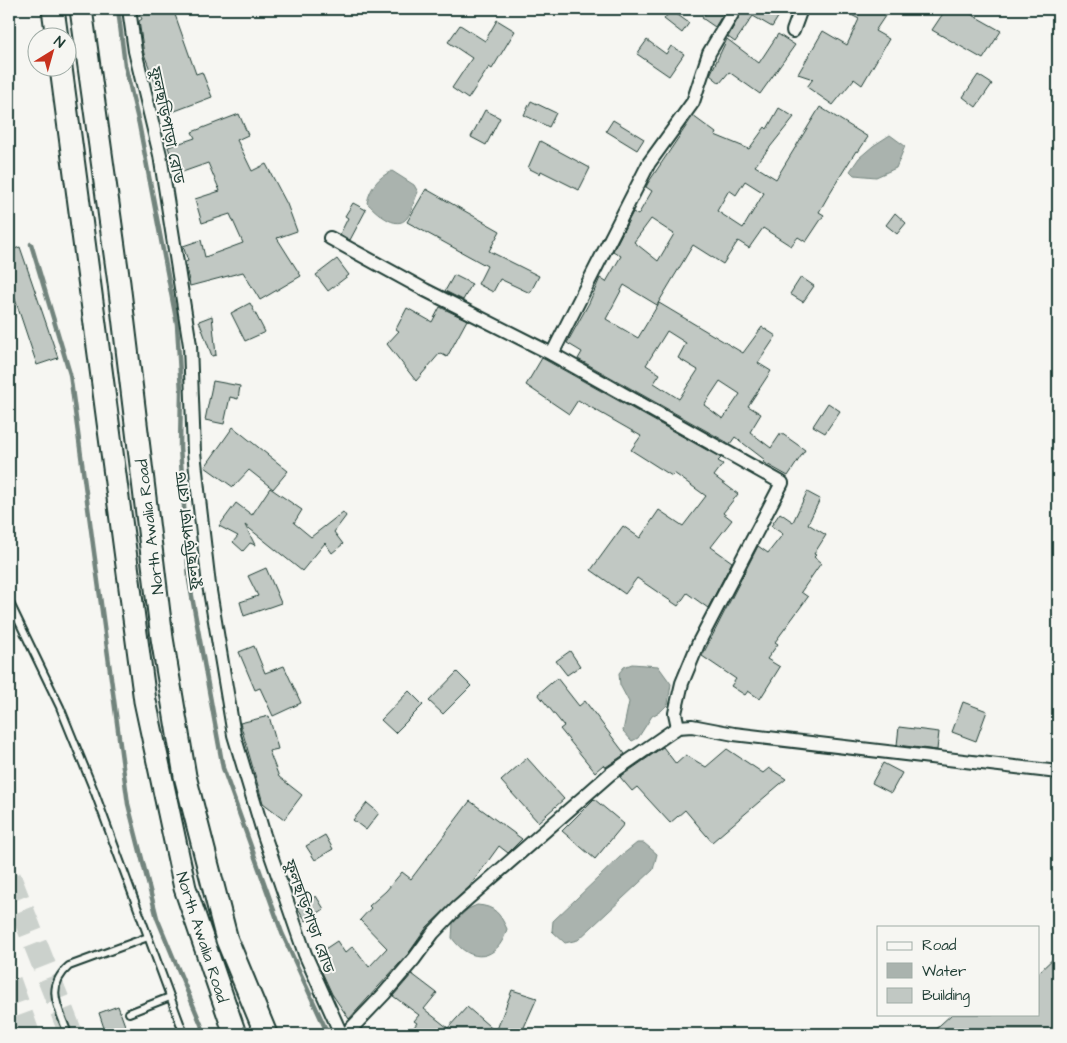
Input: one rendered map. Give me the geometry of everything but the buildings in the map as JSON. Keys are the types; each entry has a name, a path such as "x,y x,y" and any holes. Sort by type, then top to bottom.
{"main road":[{"path":"53,9 56,28"},
{"name":"North Awalia Road","path":"81,9 118,277 162,638 185,776 228,940 266,1034"},
{"name":"North Awalia Road","path":"62,78 88,281 146,701 185,888 235,1034"},
{"path":"79,210 108,206"},
{"path":"88,281 118,277"}],"street":[{"name":"ফুলছড়িপাড়া রোড","path":"129,9 135,51 160,155 190,345 194,452 199,499 209,585 234,734 264,835 305,954 323,999 341,1034"},
{"path":"552,354 649,163 693,102 709,53 735,9"},
{"path":"793,31 801,9"},
{"path":"330,238 426,290 552,354 782,483 689,667 677,699 675,713 678,727"},
{"path":"346,1034 384,994 433,933 457,908 610,774 678,727 692,726 734,734 1058,772"}],"lane":[{"path":"9,601 60,707 184,1034"},
{"path":"68,1034 55,998 56,980 69,966 148,937"},
{"path":"129,1013 170,997"}],"water":[{"path":"890,135 905,146 896,168 876,177 854,175 850,171 859,158"},
{"path":"392,171 414,185 418,192 407,218 397,223 386,219 367,203 375,184"},
{"path":"632,664 658,666 671,684 668,704 652,716 638,738 632,741 623,731 629,702 620,685 619,673 624,667"},
{"path":"637,843 644,843 657,854 653,870 578,940 565,943 552,931 553,921"},
{"path":"477,905 493,909 502,919 507,929 503,940 497,948 483,956 467,952 459,947 452,938 453,923 468,909"}],"waterway":[{"path":"118,9 125,65 139,124 177,324 181,391 180,447 189,580 223,768 282,933 328,1034"},
{"path":"31,244 70,374 128,804 157,918 205,1034"}],"tunnel":[{"path":"9,877 71,1034"},
{"path":"9,981 28,1034"}]}
